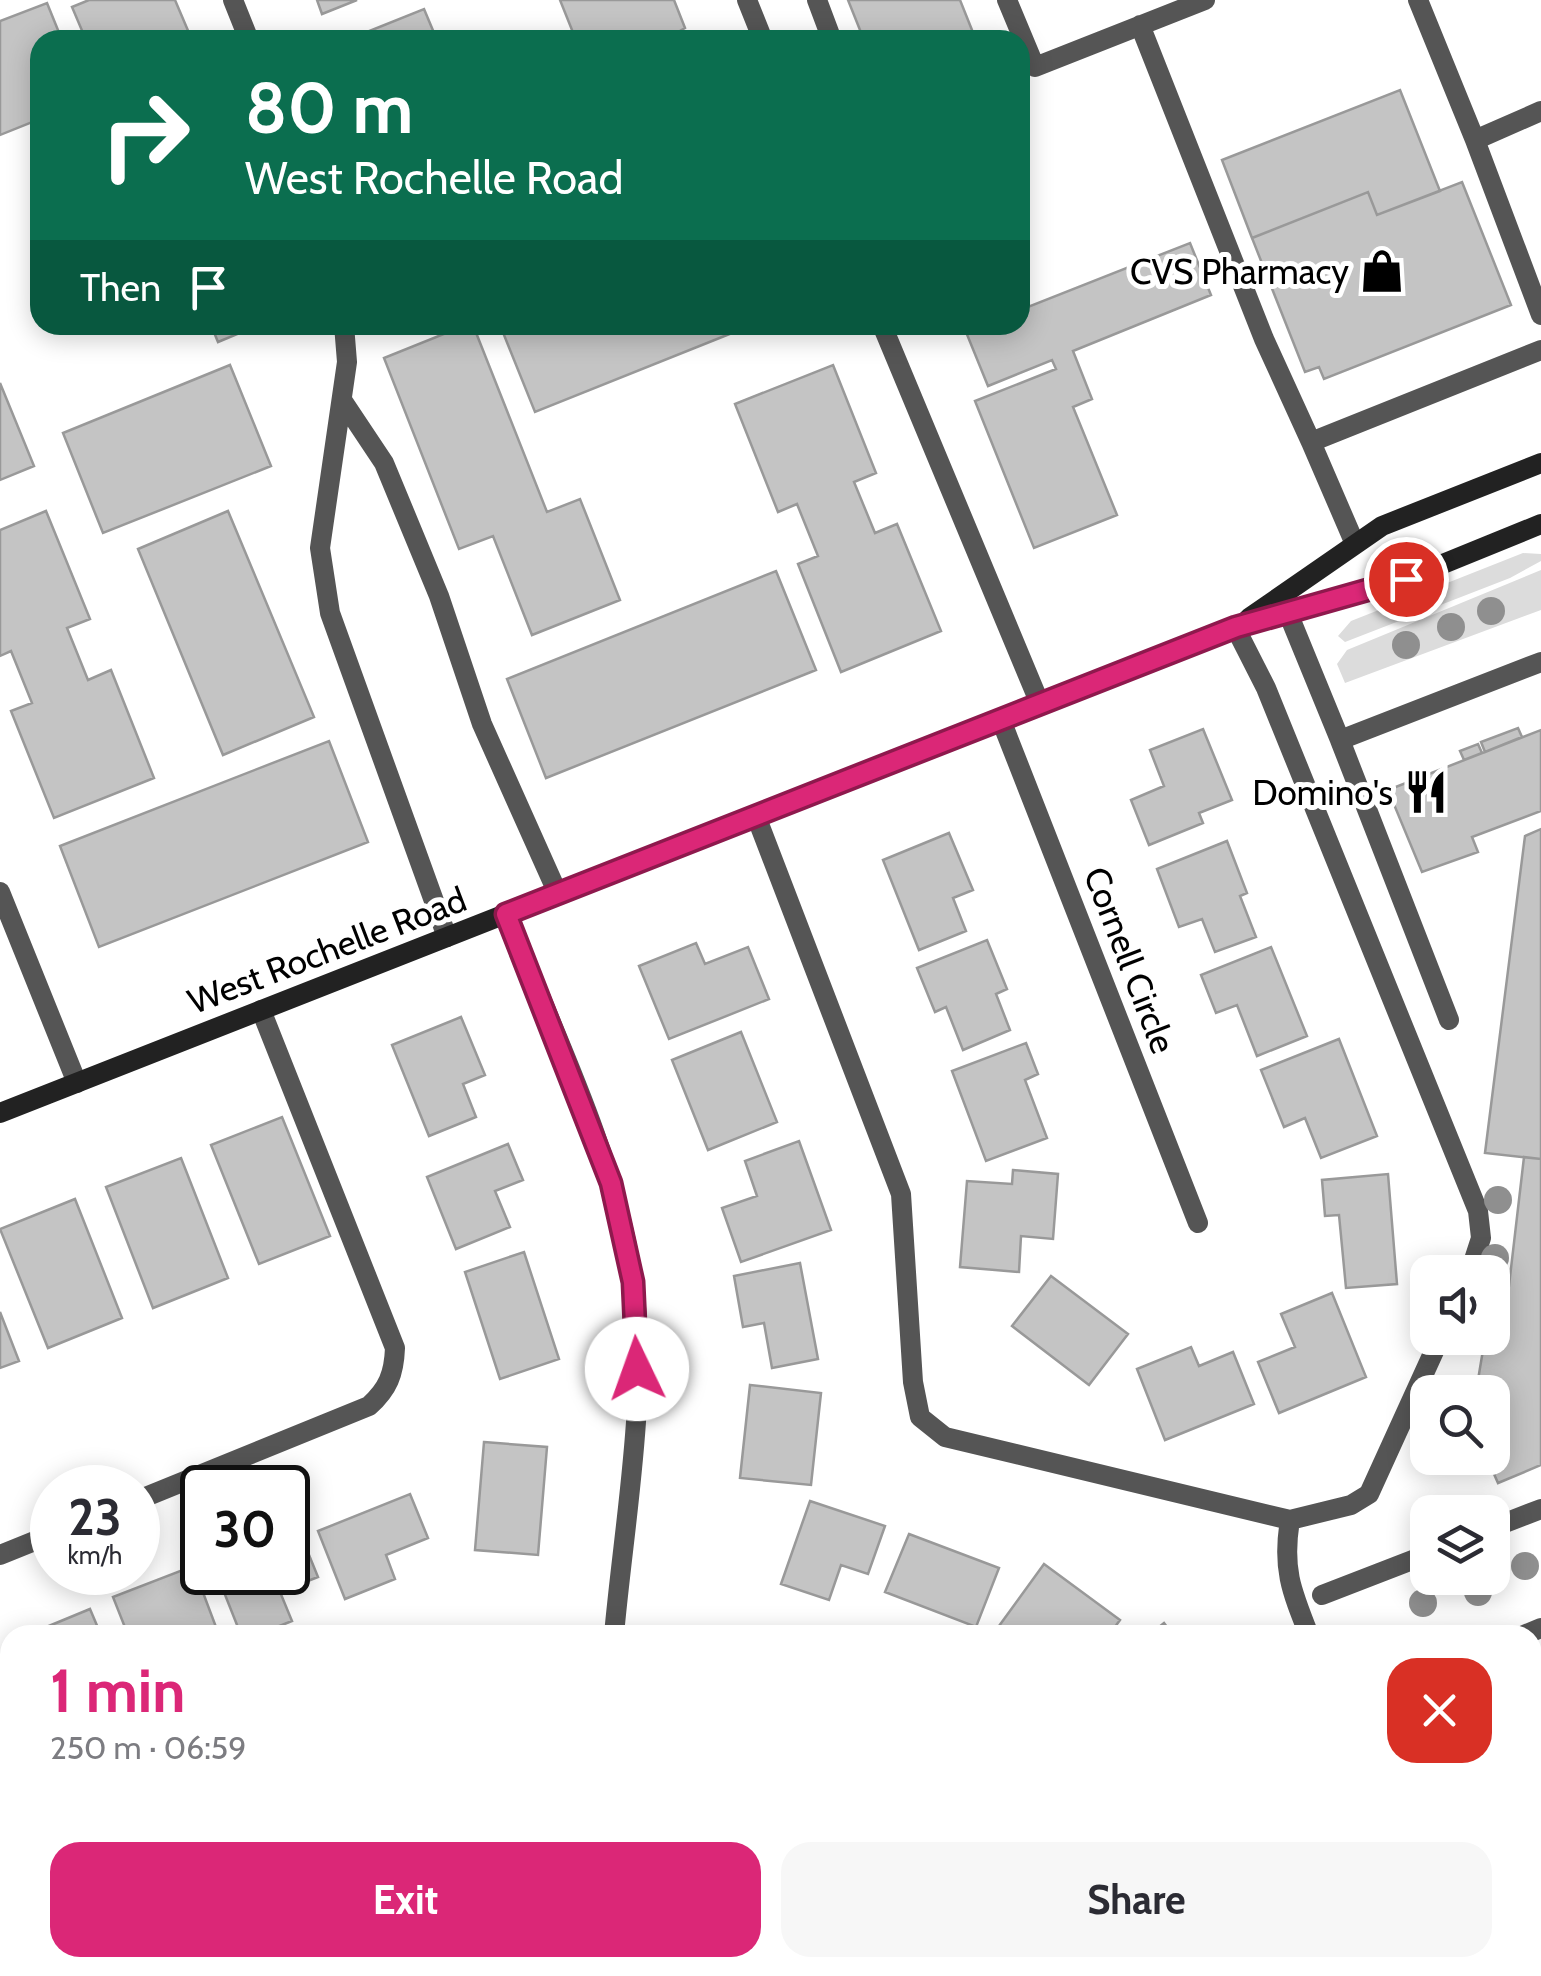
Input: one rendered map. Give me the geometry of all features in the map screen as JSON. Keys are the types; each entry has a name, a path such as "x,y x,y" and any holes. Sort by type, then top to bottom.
{"main road":[{"name":"West Rochelle Road","path":"1236,627 1382,526 1541,463"},
{"name":"West Rochelle Road","path":"0,1114 1236,627 1406,579 1541,524"}],"street":[{"path":"233,0 244,30"},
{"path":"747,0 759,30"},
{"path":"817,0 828,30"},
{"path":"1007,0 1016,30"},
{"path":"1030,69 1205,0"},
{"path":"1418,0 1541,314"},
{"path":"1140,25 1264,339 1355,544"},
{"path":"1474,140 1541,111"},
{"path":"345,335 347,362 320,548 330,613 447,938"},
{"path":"886,335 1040,704"},
{"path":"1310,442 1541,350"},
{"path":"342,400 384,464 439,596 482,724 558,894"},
{"path":"1288,613 1449,1020"},
{"path":"1236,627 1273,706 1478,1210 1481,1238 1476,1255"},
{"path":"1340,740 1541,662"},
{"name":"Cornell Circle","path":"1001,720 1198,1223"},
{"path":"756,816 900,1194 920,1416 945,1437 1290,1520 1351,1506 1369,1494 1432,1355"},
{"path":"0,892 77,1083"},
{"path":"506,914 611,1183 633,1282 637,1369 615,1625"},
{"path":"160,1491 369,1406 385,1392 394,1368 395,1348 261,1010"},
{"path":"1510,1521 1541,1510"},
{"path":"1290,1520 1286,1570 1305,1625"},
{"path":"0,1555 30,1543"},
{"path":"1322,1595 1410,1561"}],"shaded area":[{"path":"1523,553 1541,554 1541,561 1510,578 1345,642 1338,636 1351,621"},
{"path":"1541,570 1541,610 1345,683 1337,664 1347,650"}],"building":[{"path":"89,0 175,0 188,30 82,30 72,7"},
{"path":"317,0 357,0 322,14"},
{"path":"560,0 674,0 685,28 682,30 572,30"},
{"path":"848,0 960,0 972,30 860,30"},
{"path":"47,3 58,30 30,30 30,123 0,135 0,21"},
{"path":"424,9 433,30 372,30"},
{"path":"1400,90 1440,191 1377,215 1368,192 1252,238 1222,160"},
{"name":"CVS Pharmacy","path":"1462,182 1511,305 1324,379 1319,367 1305,372 1252,238 1368,192 1377,215"},
{"path":"1190,243 1211,295 1073,351 1092,399 1073,407 1117,515 1034,548 975,401 1056,369 1052,360 988,386 967,335 1030,335 1030,306"},
{"path":"215,335 235,335 218,342"},
{"path":"441,335 477,335 547,512 580,499 620,600 532,635 493,536 459,549 384,358"},
{"path":"504,335 727,335 535,412"},
{"path":"230,365 271,466 103,533 63,433"},
{"path":"833,365 876,473 854,482 875,533 897,524 941,631 841,672 798,564 818,556 797,504 778,512 735,404"},
{"path":"0,383 34,466 0,480"},
{"path":"46,511 90,619 67,628 88,680 111,670 154,778 54,818 11,711 32,703 11,651 0,656 0,530"},
{"path":"228,511 314,717 223,755 138,549"},
{"path":"776,571 816,670 546,778 507,679"},
{"path":"1518,728 1522,737 1485,752 1481,742"},
{"path":"1203,729 1232,800 1199,813 1203,823 1149,845 1131,800 1164,786 1150,750"},
{"path":"1541,730 1541,811 1472,837 1478,852 1422,872 1388,790"},
{"path":"329,741 368,842 99,947 60,846"},
{"path":"1478,744 1482,753 1464,760 1460,751"},
{"path":"1541,829 1541,1159 1485,1153 1525,836"},
{"path":"949,833 973,890 953,898 966,931 919,950 883,860"},
{"path":"1227,841 1247,893 1240,896 1256,937 1215,952 1202,919 1179,927 1157,869"},
{"path":"987,940 1007,989 996,994 1010,1030 963,1050 946,1007 935,1012 917,968"},
{"path":"696,943 705,964 748,947 769,999 669,1039 639,966"},
{"path":"1271,947 1307,1036 1257,1056 1237,1005 1216,1013 1201,975"},
{"path":"461,1017 485,1075 463,1084 476,1117 429,1136 392,1045"},
{"path":"741,1032 777,1122 708,1150 672,1060"},
{"path":"1339,1039 1377,1136 1321,1158 1305,1118 1284,1127 1261,1070"},
{"path":"1026,1043 1038,1074 1025,1080 1047,1138 986,1161 952,1071"},
{"path":"282,1117 330,1236 259,1264 211,1145"},
{"path":"799,1141 831,1230 741,1262 722,1208 757,1196 745,1161"},
{"path":"508,1144 523,1180 495,1191 510,1227 456,1249 427,1177"},
{"path":"1524,1157 1541,1159 1541,1465 1498,1483 1494,1475 1510,1475 1510,1375 1479,1375 1482,1355 1510,1355 1510,1277"},
{"path":"181,1158 228,1278 153,1308 106,1187"},
{"path":"1013,1170 1058,1174 1053,1239 1021,1236 1019,1272 960,1267 967,1181 1012,1184"},
{"path":"1388,1174 1397,1284 1346,1288 1339,1215 1325,1216 1322,1180"},
{"path":"75,1199 122,1318 48,1348 0,1229"},
{"path":"524,1252 559,1359 500,1379 465,1272"},
{"path":"800,1263 818,1359 772,1368 764,1323 743,1327 734,1276"},
{"path":"1051,1276 1128,1334 1089,1385 1012,1326"},
{"path":"1332,1293 1366,1377 1279,1413 1258,1362 1295,1347 1281,1314"},
{"path":"0,1312 19,1361 0,1368"},
{"path":"1191,1347 1199,1366 1233,1352 1254,1404 1165,1440 1137,1369"},
{"path":"750,1385 821,1393 811,1485 740,1478"},
{"path":"484,1442 547,1447 538,1555 475,1550"},
{"path":"410,1494 428,1538 386,1555 395,1579 345,1599 318,1531"},
{"path":"810,1501 885,1526 868,1574 841,1565 829,1600 781,1584"},
{"path":"909,1534 999,1568 977,1625 885,1592"},
{"path":"310,1557 318,1577 310,1580"},
{"path":"1044,1564 1120,1620 1116,1625 1000,1625"},
{"path":"180,1571 180,1595 204,1595 215,1625 124,1625 113,1597 160,1595 160,1579"},
{"path":"225,1595 281,1595 292,1621 282,1625 237,1625"},
{"path":"90,1609 97,1625 51,1625"}],"place":[{"name":"CVS Pharmacy","path":"1382,271"},
{"name":"Domino's","path":"1426,792"}],"route":[{"path":"637,1369 633,1282 611,1183 506,914 1236,627 1406,579"}]}
